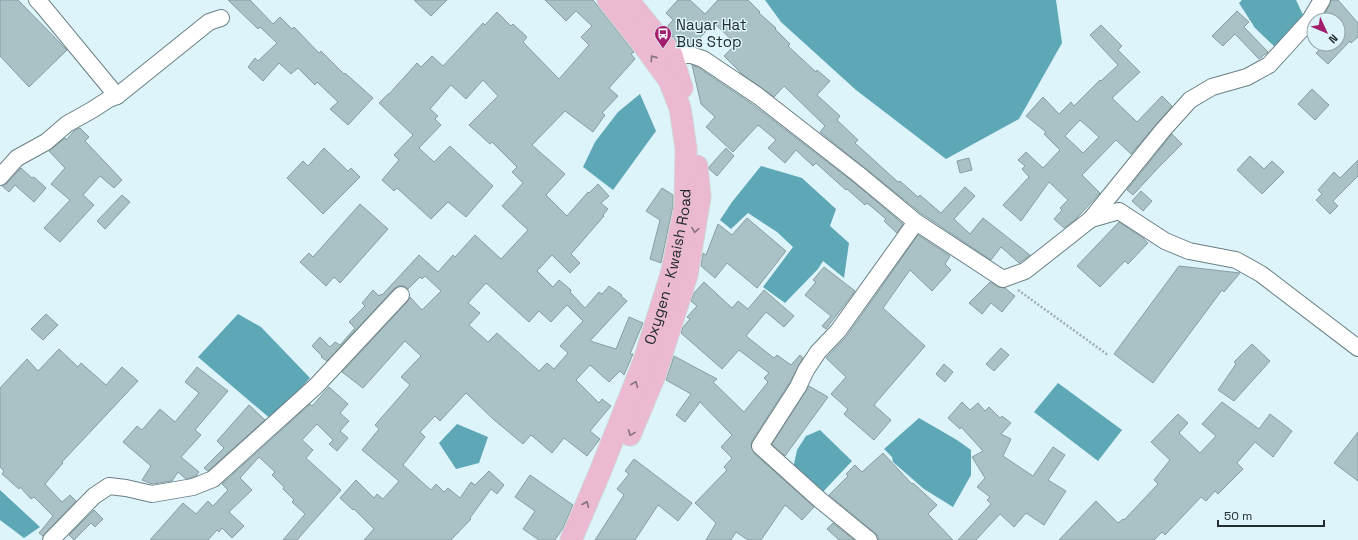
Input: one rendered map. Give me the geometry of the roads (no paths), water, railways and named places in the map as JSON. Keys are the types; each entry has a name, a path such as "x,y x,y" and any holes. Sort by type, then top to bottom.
{"main road":[{"name":"Oxygen - Kwaish Road","path":"571,540 644,361 672,271 685,207 686,148 680,108 669,80 608,0"},
{"name":"Oxygen - Kwaish Road","path":"586,540 655,375 687,274 700,197 692,118 672,55 628,0"}],"street":[{"path":"37,0 117,96"},
{"path":"672,55 691,55 703,59 758,96 841,160 916,222 1003,279 1025,271 1091,219 1163,130 1190,100 1212,87 1247,77 1269,66 1310,20 1322,0"},
{"path":"0,177 16,158 46,142 67,124 108,99 117,96 209,22 221,18"},
{"path":"1091,219 1119,211 1165,241 1190,251 1236,260 1261,274 1358,348"},
{"path":"869,540 820,500 760,446 798,387 806,370 818,352 838,331 916,222"},
{"path":"51,540 94,496 109,486 152,494 188,488 213,479 316,386 401,295"}],"water":[{"path":"765,0 1056,0 1062,43 1019,119 946,159 856,90 781,22"},
{"path":"1242,0 1296,0 1304,17 1276,48 1255,28 1239,3"},
{"path":"640,94 656,131 613,190 583,167 595,142 618,112"},
{"path":"761,166 802,178 836,209 830,226 849,243 844,278 823,261 818,269 785,303 763,287 793,247 777,232 748,213 731,229 720,220 732,202"},
{"path":"238,314 261,327 310,378 272,420 198,357"},
{"path":"1058,383 1122,430 1098,461 1034,412"},
{"path":"919,418 971,450 971,475 953,507 924,489 893,462 892,457 884,449"},
{"path":"457,424 488,437 479,463 456,469 439,443"},
{"path":"820,430 852,461 821,494 793,469 797,450 806,436"},
{"path":"0,490 40,527 24,538 0,520"}],"place":[{"name":"Nayar Hat Bus Stop","path":"663,49"}]}
